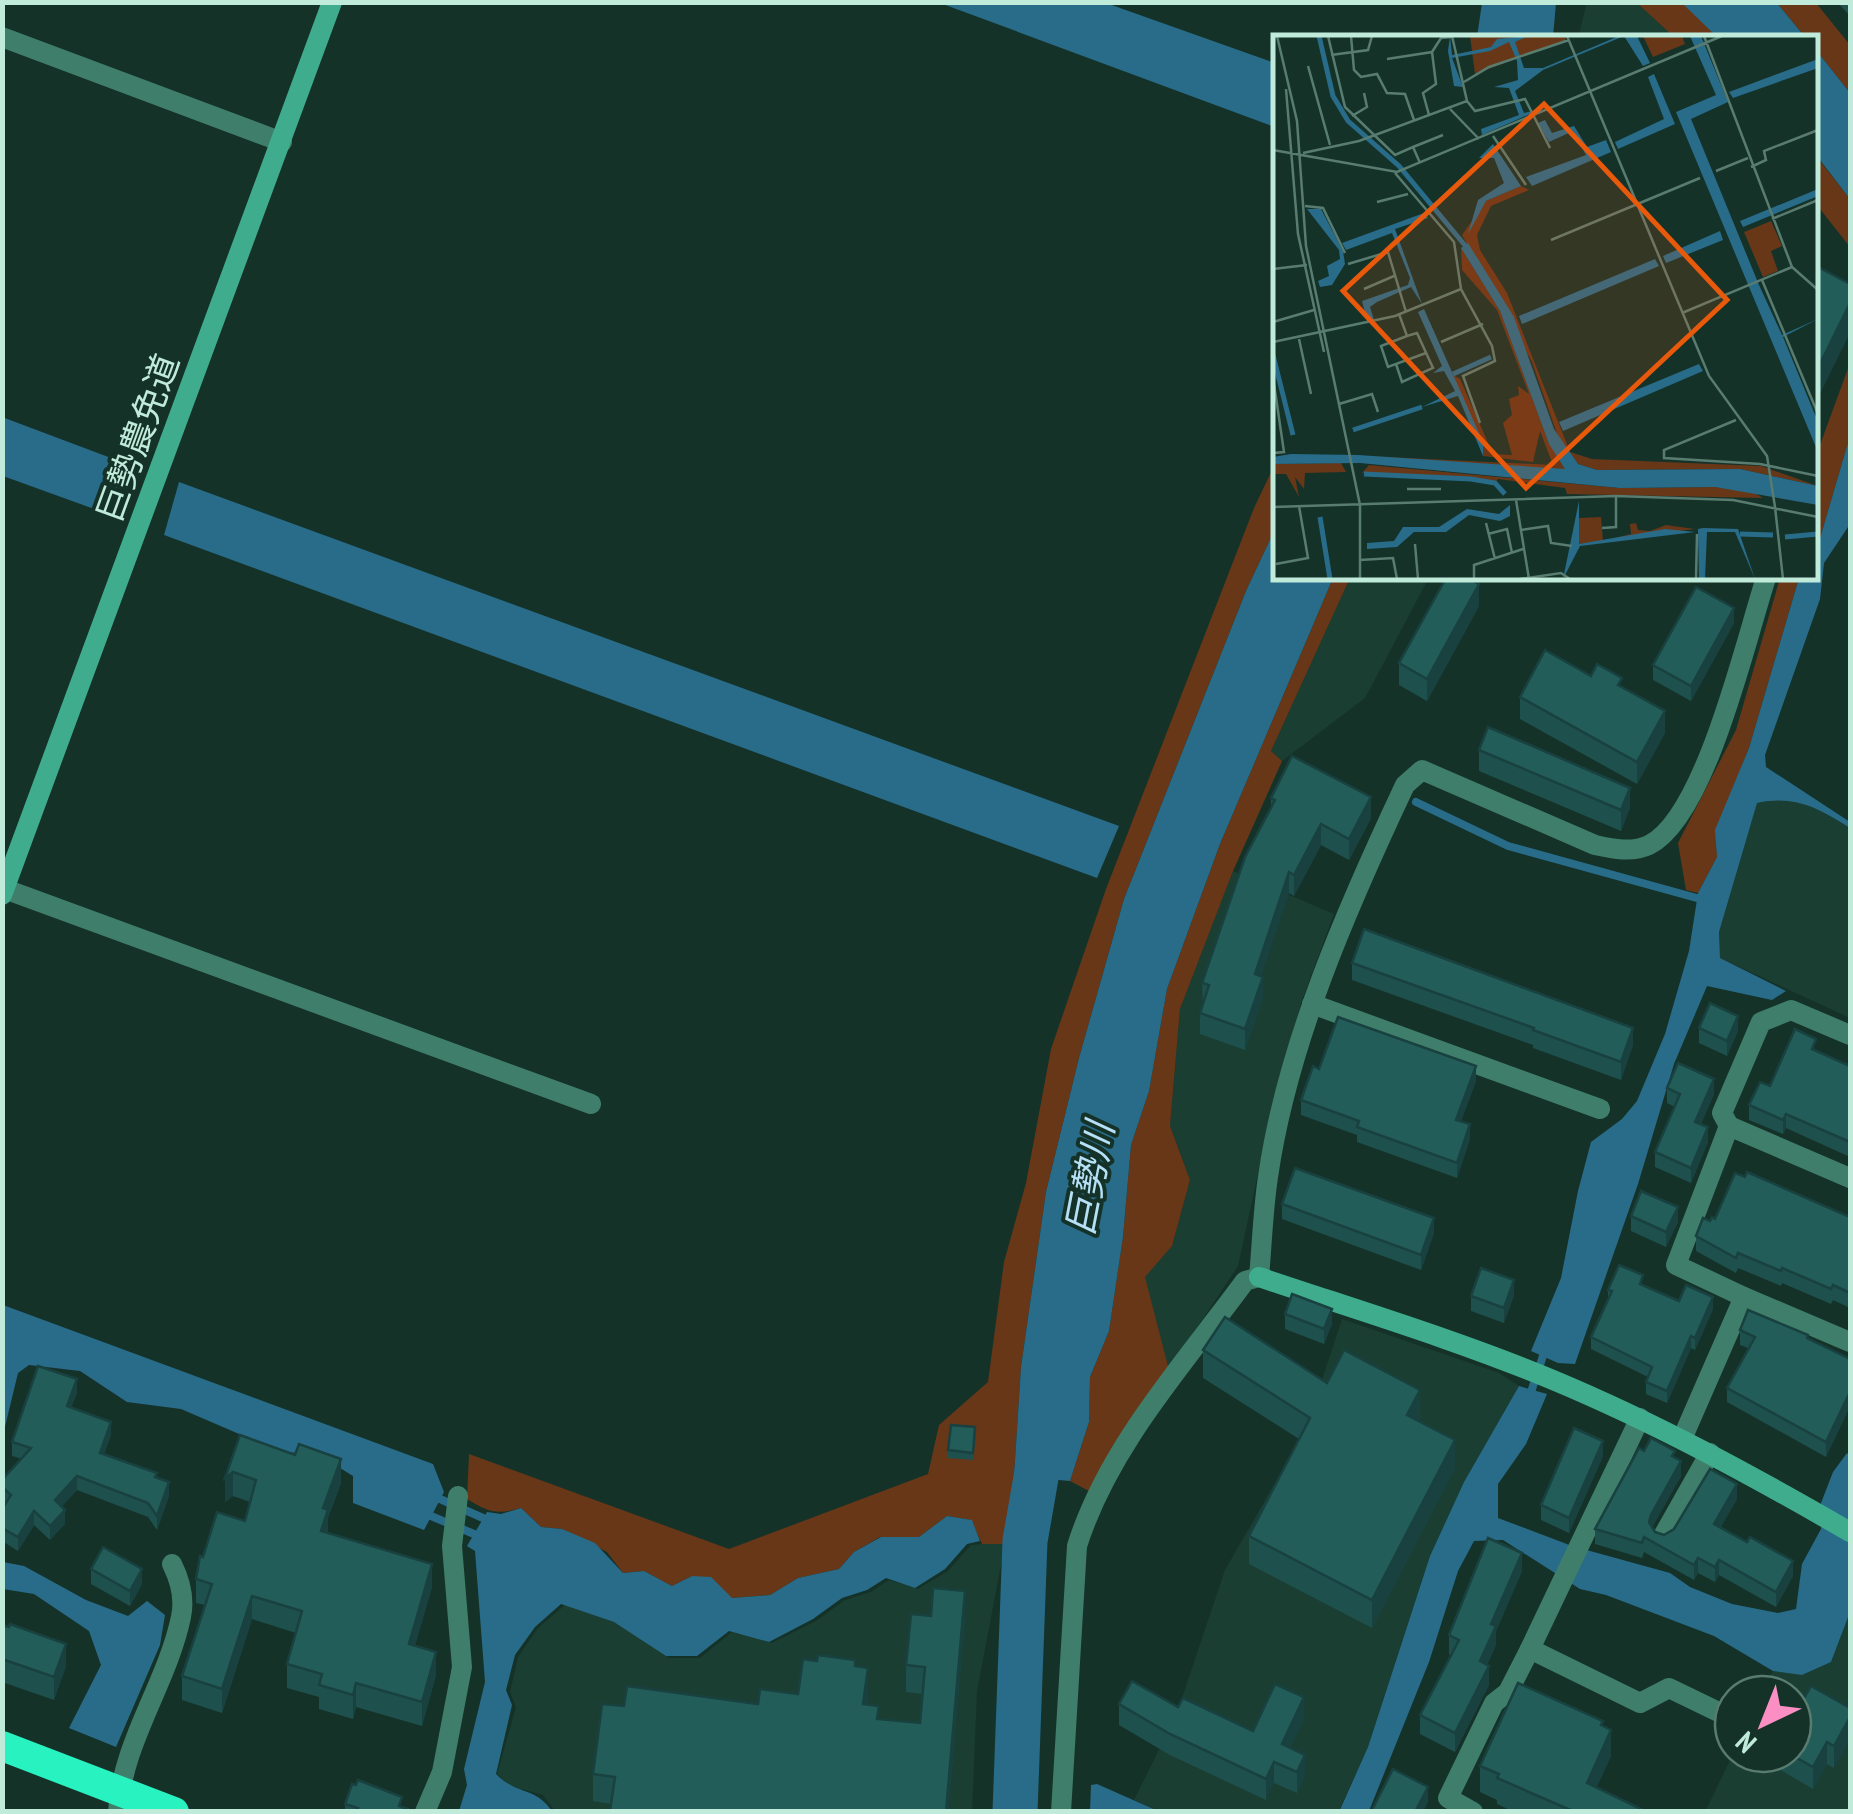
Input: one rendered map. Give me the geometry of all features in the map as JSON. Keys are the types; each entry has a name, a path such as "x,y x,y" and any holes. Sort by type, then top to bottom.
{"highway":[{"path":"2,1746 119,1801 174,1812"}],"street":[{"name":"巨勢農免道","path":"3,891 332,2"},
{"path":"2,37 282,142"},
{"path":"1259,1277 1268,1177 1279,1121 1312,1004 1405,785 1422,770 1596,845 1623,850 1650,844 1673,824 1719,732 1765,580"},
{"path":"3,891 591,1104"},
{"path":"1312,1004 1600,1109"},
{"path":"1850,1036 1791,1010 1762,1022 1722,1113 1729,1126 1850,1178"},
{"path":"1729,1126 1676,1265 1850,1342"},
{"path":"1061,1812 1077,1546 1088,1511 1142,1421 1245,1282 1259,1277 1556,1381 1710,1452 1850,1532"},
{"path":"1682,1439 1744,1298"},
{"path":"1474,1812 1444,1805 1494,1702 1508,1692 1530,1649 1640,1418"},
{"path":"1663,1536 1710,1452"},
{"path":"426,1812 442,1772 462,1667 452,1546 458,1496"},
{"path":"119,1801 126,1765 182,1614 181,1581 172,1564"},
{"path":"1530,1649 1640,1704 1669,1688 1713,1710"}],"shaded area":[{"path":"1587,2 1637,3 1672,35 1579,35"},
{"path":"1637,3 1694,3 1719,35 1672,35"},
{"path":"1777,3 1816,3 1850,45 1850,93 1818,53 1818,35 1803,35"},
{"path":"1818,159 1850,199 1850,247 1818,207"},
{"path":"1850,363 1850,436 1818,545 1818,451"},
{"path":"1273,468 1273,533 1246,591 1124,899 1079,1058 1046,1192 1021,1367 1005,1544 982,1544 971,1520 947,1516 919,1537 880,1537 854,1552 839,1569 798,1578 770,1595 732,1598 692,1576 672,1586 644,1571 623,1573 607,1552 562,1529 541,1527 521,1508 493,1511 467,1499 469,1454 729,1549 928,1474 939,1425 988,1382 1004,1262 1026,1183 1051,1049 1106,889"},
{"path":"1332,580 1349,580 1271,751 1282,761 1233,871 1180,1009 1170,1126 1190,1180 1172,1246 1145,1277 1169,1370 1089,1491 1070,1481 1089,1422 1090,1377 1109,1331 1131,1145 1149,1091 1167,989 1220,844"},
{"path":"1349,580 1425,580 1365,698 1282,761 1271,751"},
{"path":"1779,580 1798,580 1749,748 1716,830 1717,857 1698,893 1686,890 1678,843 1736,730"},
{"path":"1785,797 1850,828 1850,1018 1720,958 1719,932 1757,802"},
{"path":"1233,871 1334,914 1301,1003 1273,1104 1238,1266 1169,1370 1144,1277 1172,1246 1190,1180 1170,1126 1180,1009"},
{"path":"1342,1319 1499,1373 1519,1386 1464,1482 1430,1556 1368,1747 1339,1811 1158,1811 1134,1800 1176,1716 1225,1570 1305,1431"},
{"path":"1005,1544 977,1691 972,1811 555,1811 543,1795 511,1786 497,1774 516,1707 510,1692 518,1657 538,1628 565,1605 617,1623 669,1658 700,1658 732,1632 772,1643 816,1621 845,1600 871,1592 889,1580 918,1589 948,1571 971,1545"},
{"path":"1850,1612 1850,1811 1705,1812 1723,1774 1813,1774 1813,1674 1804,1674 1831,1662"}],"water":[{"path":"940,3 1106,3 1273,62 1273,126"},
{"path":"1482,3 1556,3 1553,35 1477,35"},
{"path":"1682,3 1777,3 1803,35 1715,35"},
{"path":"1818,53 1850,93 1850,199 1818,158"},
{"path":"2,417 127,464 108,514 3,476"},
{"path":"1850,436 1850,524 1824,563 1820,599 1765,755 1766,767 1850,822 1850,828 1795,802 1757,803 1719,932 1720,958 1786,991 1772,1000 1707,986 1674,1064 1638,1184 1575,1364 1558,1363 1531,1351 1561,1278 1591,1142 1622,1119 1637,1101 1665,1034 1689,951 1698,893 1717,857 1715,830 1749,748 1798,580 1818,580 1818,545"},
{"path":"179,482 1119,826 1097,878 164,535"},
{"path":"1273,533 1273,580 1332,580 1220,844 1167,989 1149,1091 1131,1145 1109,1331 1090,1377 1089,1422 1070,1481 1014,1476 1021,1367 1046,1192 1079,1058 1124,899 1246,591"},
{"path":"3,1305 433,1464 444,1492 424,1530 353,1503 353,1476 314,1452 283,1453 181,1409 127,1402 80,1371 29,1365 18,1373 3,1435"},
{"path":"1519,1386 1547,1394 1526,1444 1498,1484 1498,1518 1572,1546 1670,1573 1690,1587 1732,1604 1778,1613 1796,1609 1802,1564 1821,1529 1821,1503 1833,1472 1847,1453 1850,1612 1831,1662 1804,1674 1773,1671 1714,1636 1580,1589 1503,1540 1474,1541 1458,1571 1429,1662 1369,1811 1339,1812 1368,1747 1430,1556 1464,1482"},
{"path":"521,1508 541,1527 562,1529 595,1543 623,1573 644,1571 672,1586 692,1576 711,1577 732,1598 770,1595 798,1578 839,1569 854,1552 881,1537 919,1537 947,1516 972,1520 980,1541 967,1544 945,1569 915,1588 886,1578 867,1590 842,1598 813,1619 769,1642 729,1631 697,1656 666,1656 614,1622 561,1604 535,1627 515,1655 506,1690 512,1705 496,1774 539,1798 552,1811 459,1811 467,1785 464,1769 485,1682 475,1551 467,1546 487,1512 501,1514"},
{"path":"3,1562 24,1566 86,1600 128,1616 147,1601 165,1615 160,1645 116,1747 69,1728 101,1665 89,1631 34,1594 3,1589"},
{"path":"1097,1784 1158,1811 1090,1811 1091,1785"}],"building":[{"path":"1818,267 1850,284 1850,303 1818,368"},
{"path":"1445,580 1471,580 1479,584 1427,679 1399,663"},
{"path":"1696,587 1734,608 1691,686 1653,665"},
{"path":"1545,650 1591,676 1597,664 1622,678 1618,685 1665,711 1637,762 1520,697"},
{"path":"1488,727 1630,788 1621,810 1479,750"},
{"path":"1292,756 1371,797 1349,839 1321,824 1294,875 1289,872 1255,974 1263,977 1245,1029 1200,1013 1209,985 1202,983 1245,857 1275,800 1271,798"},
{"path":"1364,929 1633,1028 1621,1062 1352,963"},
{"path":"1710,1003 1738,1016 1727,1041 1699,1028"},
{"path":"1338,1017 1476,1066 1456,1120 1470,1124 1457,1163 1357,1127 1359,1121 1301,1100 1313,1066 1319,1069"},
{"path":"1795,1029 1816,1039 1812,1049 1850,1066 1850,1142 1786,1114 1783,1120 1749,1105 1760,1082 1770,1086"},
{"path":"1678,1063 1714,1079 1695,1122 1708,1127 1691,1168 1655,1152 1680,1094 1667,1088"},
{"path":"1295,1168 1434,1218 1421,1255 1282,1204"},
{"path":"1747,1172 1850,1217 1850,1293 1738,1253 1736,1258 1696,1236 1703,1218 1715,1219 1735,1173 1745,1177"},
{"path":"1641,1191 1678,1207 1666,1232 1631,1216"},
{"path":"1619,1265 1643,1275 1640,1284 1679,1301 1686,1285 1713,1297 1667,1391 1646,1382 1652,1367 1591,1337"},
{"path":"1481,1268 1514,1280 1504,1308 1471,1296"},
{"path":"1292,1294 1332,1309 1324,1329 1285,1314"},
{"path":"1748,1310 1808,1335 1807,1338 1850,1359 1850,1392 1826,1442 1727,1388 1755,1337 1740,1330"},
{"path":"1225,1317 1327,1383 1344,1350 1420,1390 1407,1415 1455,1440 1372,1600 1249,1536 1310,1418 1203,1350"},
{"path":"38,1366 77,1379 67,1406 111,1422 100,1453 157,1473 155,1477 169,1482 157,1516 148,1503 77,1476 55,1500 65,1510 50,1526 34,1511 18,1537 2,1528 2,1509 11,1495 2,1487 2,1480 31,1448 12,1442"},
{"path":"951,1425 975,1427 973,1453 948,1450"},
{"path":"1574,1428 1603,1441 1569,1518 1541,1505"},
{"path":"240,1435 295,1455 299,1444 341,1459 323,1508 328,1510 321,1531 432,1564 409,1644 436,1652 422,1702 356,1683 353,1695 319,1685 322,1674 287,1664 302,1611 252,1596 222,1689 182,1676 212,1584 196,1579 200,1556 203,1557 217,1512 245,1521 256,1480 233,1472 225,1478"},
{"path":"1651,1438 1675,1451 1672,1456 1681,1461 1651,1515 1649,1522 1655,1532 1664,1535 1674,1529 1710,1469 1737,1484 1714,1524 1747,1542 1750,1537 1793,1561 1776,1592 1719,1560 1715,1567 1698,1558 1694,1565 1644,1537 1642,1543 1595,1529 1639,1448 1644,1451"},
{"path":"1488,1538 1522,1553 1491,1624 1496,1626 1480,1661 1489,1666 1455,1733 1420,1715 1459,1640 1449,1635"},
{"path":"103,1547 142,1569 130,1591 91,1569"},
{"path":"933,1588 965,1591 946,1812 610,1811 615,1777 593,1774 602,1704 624,1706 627,1686 758,1704 760,1689 798,1694 803,1659 817,1661 818,1655 855,1660 855,1666 868,1668 863,1704 879,1706 877,1719 920,1723 925,1667 906,1665 911,1614 931,1616"},
{"path":"10,1624 66,1644 54,1677 2,1659 2,1625"},
{"path":"1132,1681 1178,1707 1183,1698 1253,1731 1275,1684 1304,1697 1282,1744 1305,1755 1297,1772 1274,1762 1266,1779 1170,1734 1119,1704"},
{"path":"1518,1683 1603,1721 1601,1725 1611,1730 1587,1783 1647,1812 1575,1812 1497,1778 1499,1774 1480,1766"},
{"path":"1813,1687 1850,1708 1850,1717 1834,1746 1827,1742 1813,1767"},
{"path":"1393,1769 1428,1787 1415,1812 1371,1812"},
{"path":"358,1780 402,1797 399,1806 407,1812 357,1812 358,1808 345,1804 352,1784 356,1785"}],"waterway":[{"path":"1416,802 1508,846 1704,900"},
{"path":"1530,1395 1546,1347"},
{"name":"巨勢川","path":"1015,1812 1025,1541 1046,1420"},
{"path":"440,1499 483,1518"},
{"path":"431,1516 474,1534"}]}
